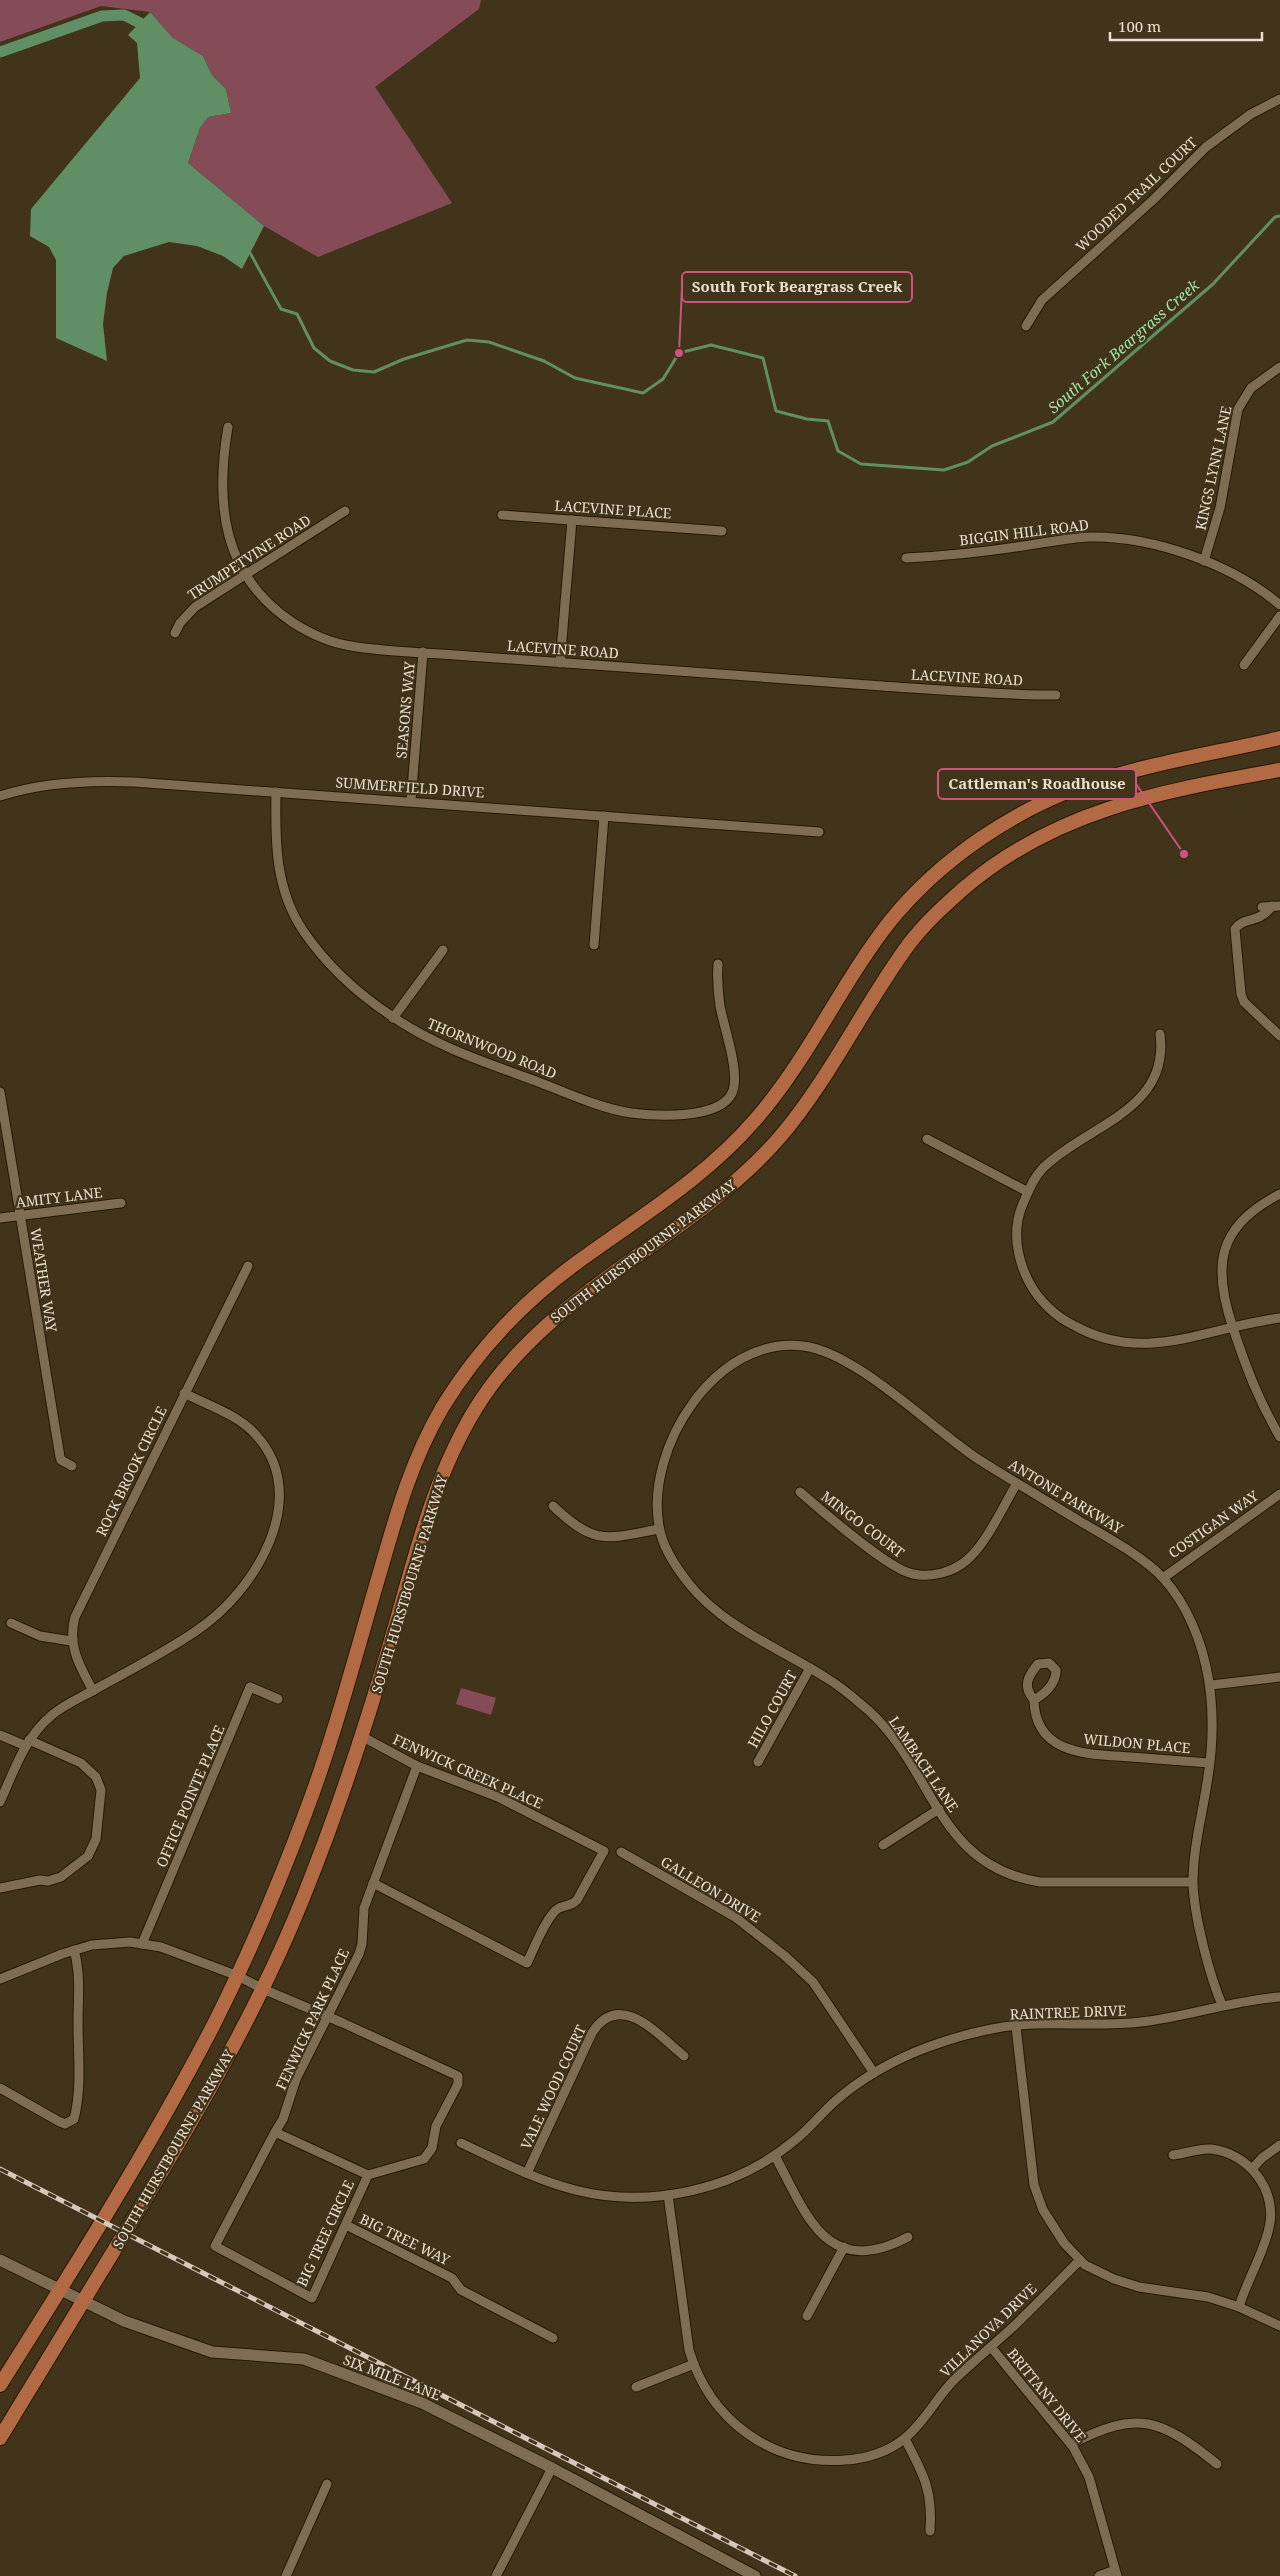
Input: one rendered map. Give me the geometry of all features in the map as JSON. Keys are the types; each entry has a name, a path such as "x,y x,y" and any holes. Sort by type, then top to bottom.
{"main road":[{"name":"SOUTH HURSTBOURNE PARKWAY","path":"0,2385 59,2291 166,2110 212,2028 238,1976 287,1860 317,1782 410,1476 441,1409 485,1349 513,1316 543,1290 573,1266 693,1181 738,1140 772,1102 860,963 892,918 920,888 974,843 1046,800 1086,785 1130,772 1280,738"},
{"name":"SOUTH HURSTBOURNE PARKWAY","path":"0,2438 197,2113 263,1989 302,1903 363,1737 430,1506 446,1462 477,1406 500,1374 526,1345 566,1307 711,1202 745,1173 781,1136 811,1094 896,962 913,939 936,912 995,864 1062,824 1098,811 1187,786 1280,770"}],"street":[{"name":"WOODED TRAIL COURT","path":"1026,326 1042,300 1153,200 1206,147 1251,114 1280,99"},
{"name":"KINGS LYNN LANE","path":"1204,561 1220,508 1238,409 1251,388 1280,368"},
{"name":"LACEVINE ROAD","path":"228,427 222,505 233,550 246,573 273,607 294,624 318,636 350,646 423,652 939,690 1056,695"},
{"name":"TRUMPETVINE ROAD","path":"175,633 188,612 345,511"},
{"name":"LACEVINE PLACE","path":"502,514 722,531"},
{"path":"560,662 572,520"},
{"name":"BIGGIN HILL ROAD","path":"906,558 1090,537 1140,542 1178,551 1204,561 1242,579 1280,605"},
{"path":"1244,665 1280,616"},
{"name":"SEASONS WAY","path":"411,801 423,652"},
{"name":"SUMMERFIELD DRIVE","path":"0,796 55,784 97,780 411,801 819,832"},
{"name":"THORNWOOD ROAD","path":"276,792 275,834 280,875 288,900 303,931 340,976 365,998 394,1018 449,1048 598,1104 630,1112 671,1114 714,1109 722,1104 732,1093 736,1080 720,1004 718,964"},
{"path":"594,945 604,816"},
{"path":"1272,906 1265,916 1241,922 1235,929 1241,994 1244,1002 1280,1036"},
{"path":"394,1018 443,950"},
{"path":"1160,1034 1161,1059 1142,1096 1122,1114 1049,1163 1034,1179 1018,1222 1017,1243 1021,1263 1032,1287 1042,1301 1070,1324 1108,1340 1147,1345 1174,1342 1233,1327 1280,1318"},
{"name":"WEATHER WAY","path":"0,1092 60,1457 72,1466"},
{"path":"928,1140 1028,1192"},
{"path":"1280,1194 1249,1214 1232,1235 1224,1253 1221,1284 1255,1392 1280,1437"},
{"name":"AMITY LANE","path":"0,1218 121,1203"},
{"name":"ROCK BROOK CIRCLE","path":"92,1691 76,1659 71,1641 75,1617 248,1266"},
{"name":"ANTONE PARKWAY","path":"659,1529 657,1501 662,1468 672,1437 692,1405 709,1384 735,1362 755,1351 781,1345 818,1348 841,1359 900,1399 973,1456 1127,1548 1163,1578 1182,1604 1196,1630 1211,1685 1212,1733 1208,1780 1198,1829 1193,1882 1201,1929 1215,1990 1222,2005"},
{"path":"0,1802 27,1743 51,1715 196,1632 219,1613 241,1589 254,1571 274,1530 280,1502 280,1485 271,1456 264,1444 244,1423 184,1393"},
{"name":"MINGO COURT","path":"800,1492 892,1564 913,1574 930,1575 942,1573 968,1559 981,1544 1017,1483"},
{"name":"COSTIGAN WAY","path":"1163,1578 1280,1494"},
{"path":"553,1506 571,1523 594,1536 609,1538 659,1529"},
{"name":"LAMBACH LANE","path":"659,1529 679,1570 706,1601 742,1629 846,1691 874,1716 898,1745 939,1809 971,1852 998,1870 1020,1879 1058,1882 1193,1882"},
{"path":"11,1624 40,1636 71,1641"},
{"name":"HILO COURT","path":"758,1762 810,1668"},
{"path":"1211,1685 1280,1676"},
{"name":"OFFICE POINTE PLACE","path":"142,1944 250,1687 278,1699"},
{"name":"WILDON PLACE","path":"1034,1700 1036,1714 1045,1732 1056,1743 1070,1750 1082,1753 1209,1763"},
{"path":"0,1735 81,1763 96,1777 101,1790 96,1839 88,1856 61,1877 48,1881 40,1880 0,1888"},
{"name":"FENWICK CREEK PLACE","path":"363,1737 417,1766 498,1797 604,1851 577,1900 565,1907 559,1908 549,1921 527,1963 373,1883"},
{"name":"FENWICK PARK PLACE","path":"215,2246 283,2119 296,2079 359,1954 364,1908 417,1766"},
{"path":"883,1846 939,1809"},
{"name":"GALLEON DRIVE","path":"621,1852 735,1917 785,1956 813,1982 874,2073"},
{"path":"1,1976 74,1950 110,1943 142,1944 181,1953 238,1976 326,2018 343,2023 458,2076 459,2080 436,2126 428,2155 424,2160 368,2175"},
{"path":"0,2088 58,2121 65,2124 74,2120 78,2098 78,2007 80,1978 74,1950"},
{"name":"RAINTREE DRIVE","path":"461,2143 527,2173 567,2188 600,2195 626,2197 668,2195 721,2182 775,2156 797,2139 834,2102 874,2073 899,2059 945,2041 972,2033 1036,2024 1113,2025 1152,2021 1222,2005 1280,1997"},
{"name":"VALE WOOD COURT","path":"527,2173 592,2033 605,2019 621,2014 639,2019 684,2056"},
{"path":"1016,2027 1034,2185 1043,2210 1054,2231 1080,2260 1124,2283 1208,2297 1238,2307 1280,2326"},
{"name":"BIG TREE CIRCLE","path":"215,2246 312,2298 368,2175 275,2132"},
{"path":"1252,2169 1266,2154 1280,2145"},
{"path":"1173,2155 1213,2150 1232,2156 1252,2169 1266,2189 1270,2203 1271,2219 1266,2237 1238,2307"},
{"path":"775,2156 813,2226 822,2235 844,2247 857,2250 877,2250 892,2246 908,2237"},
{"name":"VILLANOVA DRIVE","path":"668,2195 689,2350 711,2398 738,2428 754,2440 791,2456 811,2460 852,2460 888,2449 905,2439 935,2406 954,2379 991,2347 1080,2260"},
{"name":"BIG TREE WAY","path":"346,2225 452,2278 461,2290 553,2338"},
{"path":"806,2316 844,2247"},
{"name":"SIX MILE LANE","path":"0,2260 59,2291 124,2321 212,2352 304,2359 422,2403 552,2468 755,2576"},
{"name":"BRITTANY DRIVE","path":"991,2347 1071,2444 1089,2477 1116,2573"},
{"path":"636,2387 694,2364"},
{"path":"1071,2444 1113,2425 1145,2423 1172,2431 1217,2464"},
{"path":"905,2439 927,2482 932,2509 930,2531"},
{"path":"496,2576 552,2468"},
{"path":"286,2576 327,2484"},
{"path":"1099,2576 1116,2573"}],"shaded area":[{"path":"0,0 481,0 479,9 375,87 452,203 318,257 264,226 188,163 200,128 208,117 231,113 226,89 212,75 203,56 173,38 150,12 101,6 0,42"},
{"path":"150,12 173,38 203,56 212,75 226,89 231,113 208,117 200,128 188,163 264,226 242,269 223,256 197,246 169,242 124,256 113,268 107,293 103,324 107,361 56,338 56,260 49,247 30,236 31,209 140,78 137,43 128,35"},
{"path":"461,1688 496,1698 491,1715 456,1704"}],"waterway":[{"path":"0,52 102,16 124,15 140,23"},
{"name":"South Fork Beargrass Creek","path":"249,251 281,309 297,314 314,348 330,361 353,370 374,372 404,359 467,340 489,342 544,361 575,378 643,393 663,379 679,353 711,345 763,358 776,411 807,419 828,421 838,451 861,464 944,470 968,462 992,446 1053,422 1213,284 1275,217 1280,216"}],"railway":[{"path":"0,2169 795,2576"}],"place":[{"name":"South Fork Beargrass Creek","path":"679,353"},
{"name":"Cattleman's Roadhouse","path":"1184,854"}]}
